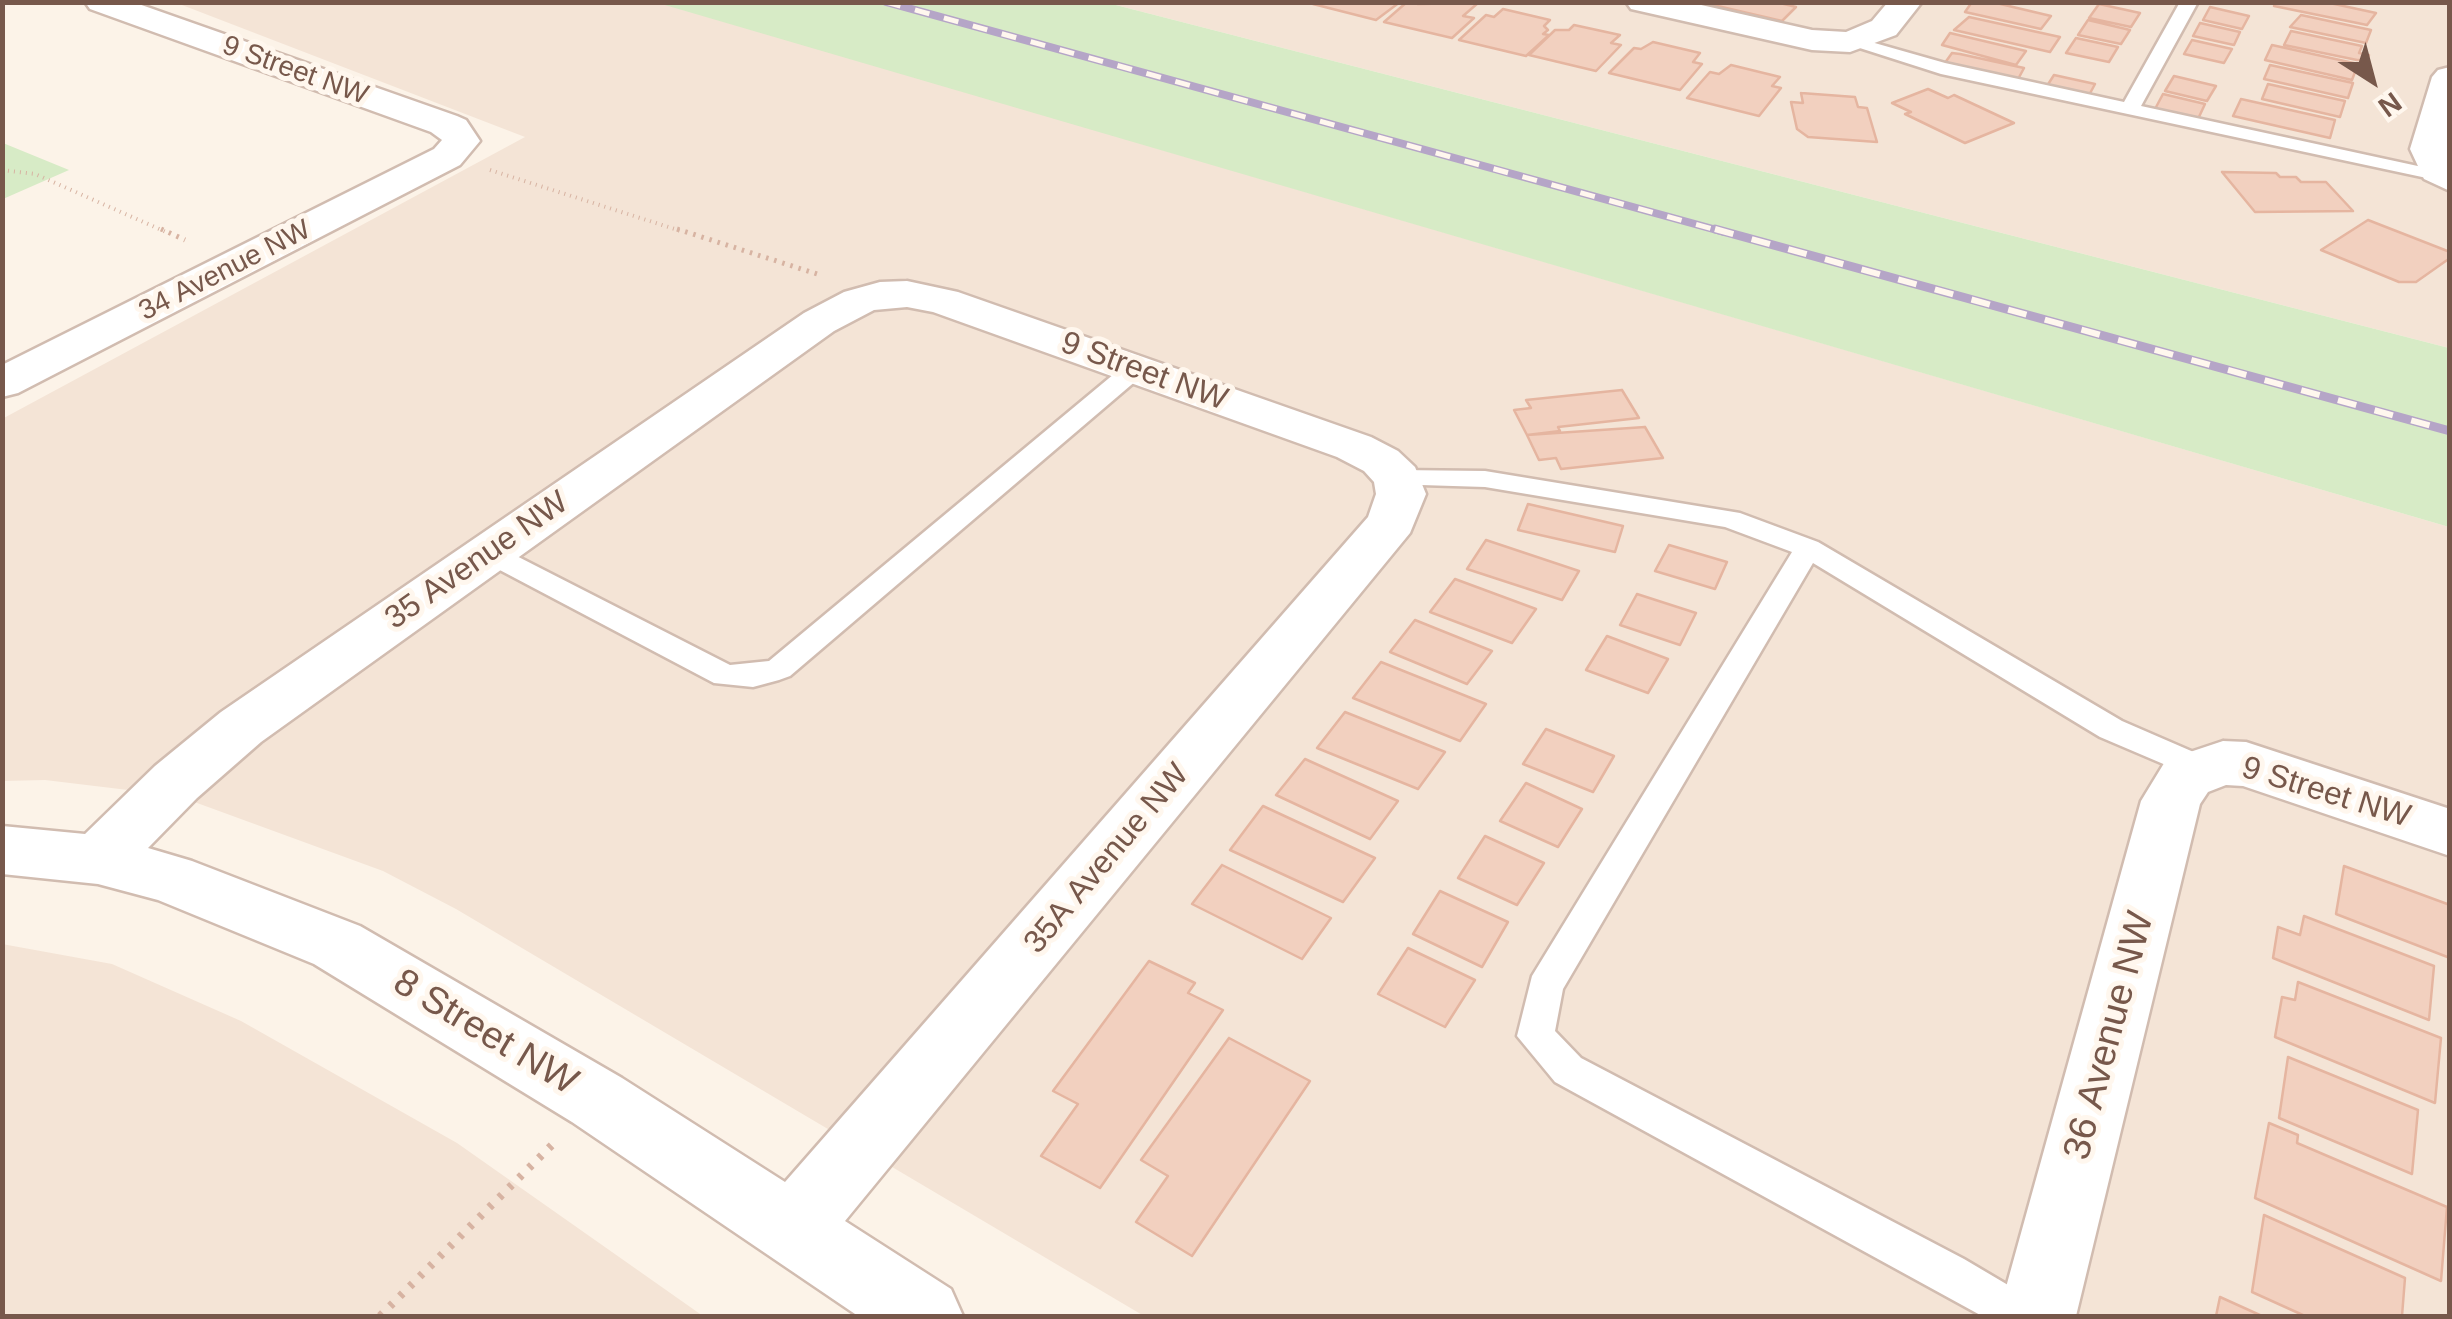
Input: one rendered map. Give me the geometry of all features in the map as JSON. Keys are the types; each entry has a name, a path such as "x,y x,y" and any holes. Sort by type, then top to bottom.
{"street":[{"name":"9 Street NW","path":"101,2 444,124 462,141 447,158"},
{"path":"1642,2 1812,40 1850,42 1884,28 1906,2"},
{"path":"2448,179 2432,160 2429,148 2450,77"},
{"name":"34 Avenue NW","path":"2,382 447,158"},
{"name":"9 Street NW","path":"869,298 907,294 942,301 1354,447 1382,461 1398,478"},
{"name":"35 Avenue NW","path":"98,860 176,782 241,727 819,322 869,298"},
{"name":"35A Avenue NW","path":"791,1230 1392,522 1401,494 1398,478"},
{"name":"9 Street NW","path":"2202,768 2223,763 2246,764 2450,833"},
{"name":"36 Avenue NW","path":"2037,1316 2171,801 2188,776 2202,768"},
{"name":"8 Street NW","path":"2,850 98,860 170,878 337,945 597,1100 924,1316"}],"lane":[{"path":"2129,110 2189,2"},
{"path":"1850,42 2129,110 2448,179"},
{"path":"487,552 724,675 753,676 779,669 1135,369"},
{"path":"1398,478 1484,478 1714,514 1808,548 2110,730 2202,768"},
{"path":"1808,548 1545,987 1536,1036 1568,1070 1949,1273 2020,1316"}],"path":[{"path":"447,158 822,276 869,298"},
{"path":"2,170 35,174 192,243"},
{"path":"380,1316 597,1100"}],"shaded area":[{"path":"658,2 2449,527 2449,1316 1144,1316 456,909 383,871 178,796 45,780 3,781 2,419 525,137 182,5"},
{"path":"1108,3 2449,3 2449,348"},
{"path":"2,944 112,964 241,1021 457,1143 703,1316 3,1316"}],"green space":[{"path":"658,3 1108,3 2449,348 2449,527"},
{"path":"3,143 69,170 3,199"}],"building":[{"path":"1400,2 1376,20 1313,4"},
{"path":"1407,2 1478,3 1463,16 1474,18 1452,38 1384,22"},
{"path":"1776,2 1796,7 1782,21 1709,4"},
{"path":"1972,2 1992,2 2051,16 2041,29 1965,12"},
{"path":"2276,2 2325,2 2376,13 2367,25 2274,6"},
{"path":"2099,4 2140,13 2131,27 2089,18"},
{"path":"2210,7 2249,16 2242,29 2203,20"},
{"path":"1503,9 1550,20 1543,34 1549,35 1526,56 1459,40 1486,15 1494,17"},
{"path":"2301,15 2371,30 2366,43 2290,27"},
{"path":"1969,17 2060,37 2050,52 1954,30"},
{"path":"2088,20 2130,30 2121,44 2078,35"},
{"path":"2200,23 2240,32 2234,45 2193,36"},
{"path":"1574,25 1620,35 1611,43 1621,45 1596,71 1529,55 1555,30 1569,30"},
{"path":"2291,31 2362,46 2359,53 2369,55 2367,60 2357,60 2284,45"},
{"path":"1950,33 2026,51 2016,65 1942,45"},
{"path":"2076,38 2118,47 2109,62 2066,53"},
{"path":"2192,40 2232,49 2224,63 2184,54"},
{"path":"1653,42 1700,53 1693,62 1702,64 1680,90 1609,73 1634,48 1641,49"},
{"path":"2272,45 2358,64 2352,80 2265,60"},
{"path":"1952,53 2024,68 2016,83 1942,67"},
{"path":"1731,65 1780,77 1772,86 1781,88 1759,116 1687,98 1710,72 1719,74"},
{"path":"2270,65 2353,83 2348,98 2264,79"},
{"path":"2054,75 2095,84 2087,99 2045,89"},
{"path":"2174,76 2216,86 2207,101 2165,91"},
{"path":"2268,84 2345,101 2340,117 2262,99"},
{"path":"1928,89 1948,98 1954,95 2014,123 1965,143 1905,114 1911,112 1892,103"},
{"path":"1801,93 1855,97 1858,107 1867,108 1877,142 1808,137 1797,129 1791,102 1803,103"},
{"path":"2163,94 2205,104 2198,119 2155,109"},
{"path":"2241,99 2335,120 2330,138 2233,116"},
{"path":"2222,172 2276,173 2280,177 2296,177 2301,182 2326,182 2353,211 2255,212"},
{"path":"2368,220 2450,252 2450,258 2416,282 2399,282 2321,250"},
{"path":"1622,390 1639,418 1558,427 1560,431 1527,435 1514,410 1531,408 1526,400"},
{"path":"1645,427 1663,458 1561,469 1556,458 1539,460 1527,435"},
{"path":"1528,504 1623,526 1615,552 1518,530"},
{"path":"1486,540 1579,571 1562,600 1467,569"},
{"path":"1669,545 1727,562 1715,589 1655,571"},
{"path":"1455,579 1536,609 1512,643 1430,612"},
{"path":"1637,594 1696,613 1680,645 1620,625"},
{"path":"1415,620 1492,651 1467,684 1390,652"},
{"path":"1607,636 1668,659 1648,693 1586,670"},
{"path":"1381,662 1486,704 1460,741 1353,698"},
{"path":"1345,712 1445,752 1418,789 1317,748"},
{"path":"1546,729 1614,756 1593,792 1523,764"},
{"path":"1305,759 1398,801 1370,839 1276,795"},
{"path":"1526,783 1582,809 1558,847 1500,821"},
{"path":"1263,806 1375,858 1343,902 1230,850"},
{"path":"1485,836 1544,863 1517,905 1458,878"},
{"path":"1222,865 1331,918 1302,959 1192,904"},
{"path":"2344,866 2450,905 2450,958 2336,914"},
{"path":"1440,891 1508,922 1482,967 1413,934"},
{"path":"2304,916 2434,966 2429,1020 2273,958 2278,927 2300,935"},
{"path":"1408,948 1475,980 1445,1027 1378,994"},
{"path":"1149,961 1195,983 1188,993 1223,1010 1100,1188 1041,1156 1078,1104 1053,1091"},
{"path":"2298,982 2441,1038 2435,1103 2275,1037 2282,997 2295,1000"},
{"path":"1229,1038 1310,1081 1192,1256 1136,1222 1168,1176 1141,1160"},
{"path":"2288,1057 2418,1110 2412,1174 2279,1118"},
{"path":"2269,1123 2298,1135 2297,1143 2447,1207 2441,1281 2255,1198"},
{"path":"2264,1215 2405,1278 2402,1316 2305,1316 2252,1292"},
{"path":"2220,1297 2262,1316 2216,1316"}],"railway":[{"path":"886,2 1724,232"},
{"path":"1715,229 2450,431"}]}
